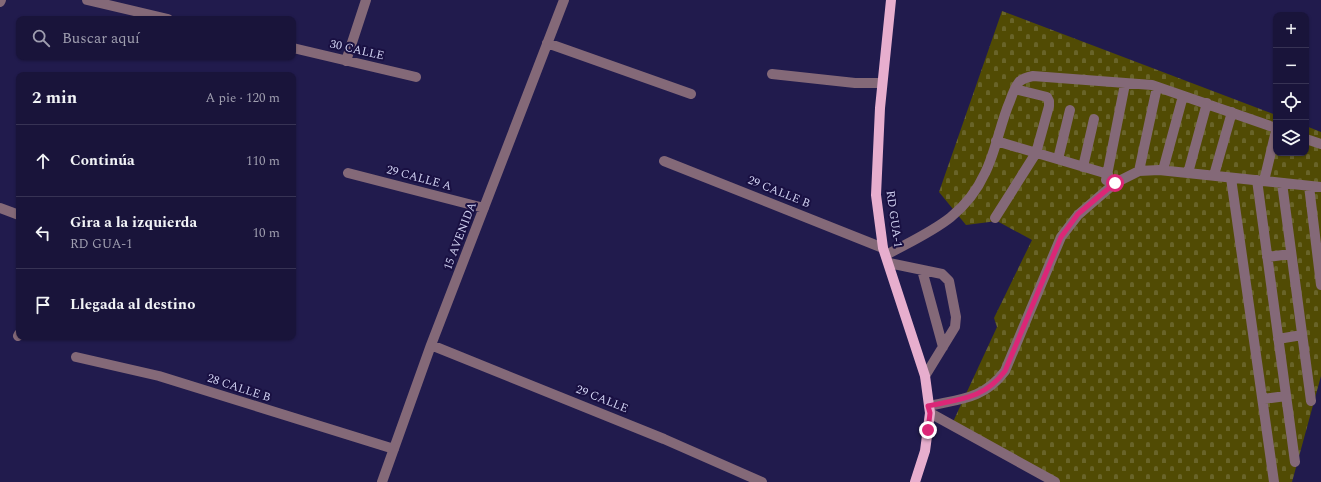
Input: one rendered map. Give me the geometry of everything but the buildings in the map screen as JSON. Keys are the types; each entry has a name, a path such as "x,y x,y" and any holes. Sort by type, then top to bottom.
{"main road":[{"name":"RD GUA-1","path":"891,0 882,83 876,195 886,255 925,376 929,410 925,451 915,482"}],"street":[{"path":"87,0 155,16"},
{"path":"346,61 366,0"},
{"name":"15 AVENIDA","path":"382,482 431,345 564,0"},
{"path":"547,43 691,94"},
{"name":"30 CALLE","path":"296,49 416,78"},
{"path":"772,74 855,83 882,83"},
{"path":"886,255 942,224 959,212 972,199 986,172 1015,89 1019,82 1033,76 1157,87 1207,103 1273,128"},
{"path":"1104,192 1125,84"},
{"path":"1139,170 1157,87"},
{"path":"995,218 1036,153 1049,101 1042,95 1015,89"},
{"path":"1163,170 1183,96"},
{"path":"1188,173 1207,103"},
{"path":"1058,159 1070,110"},
{"path":"1214,176 1232,112"},
{"path":"1083,167 1094,119"},
{"path":"1273,139 1260,181 1267,256 1295,462"},
{"path":"1309,140 1321,144"},
{"path":"996,141 1108,174"},
{"name":"29 CALLE B","path":"664,161 922,270 942,274 949,280 956,317 954,327 925,376"},
{"path":"929,410 975,396 997,382 1005,371 1061,237 1078,214 1115,183 1139,170 1163,170 1321,187"},
{"name":"29 CALLE A","path":"348,173 484,208"},
{"path":"1231,178 1245,286 1263,399 1274,482"},
{"path":"1282,183 1311,402"},
{"path":"1309,186 1321,285"},
{"path":"0,208 16,214"},
{"path":"1267,256 1292,254"},
{"path":"922,270 943,347"},
{"path":"1278,339 1302,335"},
{"name":"29 CALLE","path":"431,345 664,439 762,482"},
{"name":"28 CALLE B","path":"76,357 159,376 394,449"},
{"path":"1263,399 1286,396"},
{"path":"929,410 1055,482"}],"green space":[{"path":"1002,11 1273,114 1273,156 1309,156 1309,127 1321,132 1321,376 1292,482 1049,482 952,424 997,327 994,318 1032,240 997,221 966,225 939,192"}],"route":[{"path":"928,430 930,413 928,406 975,396 997,382 1005,371 1061,237 1078,214 1115,183"}]}
